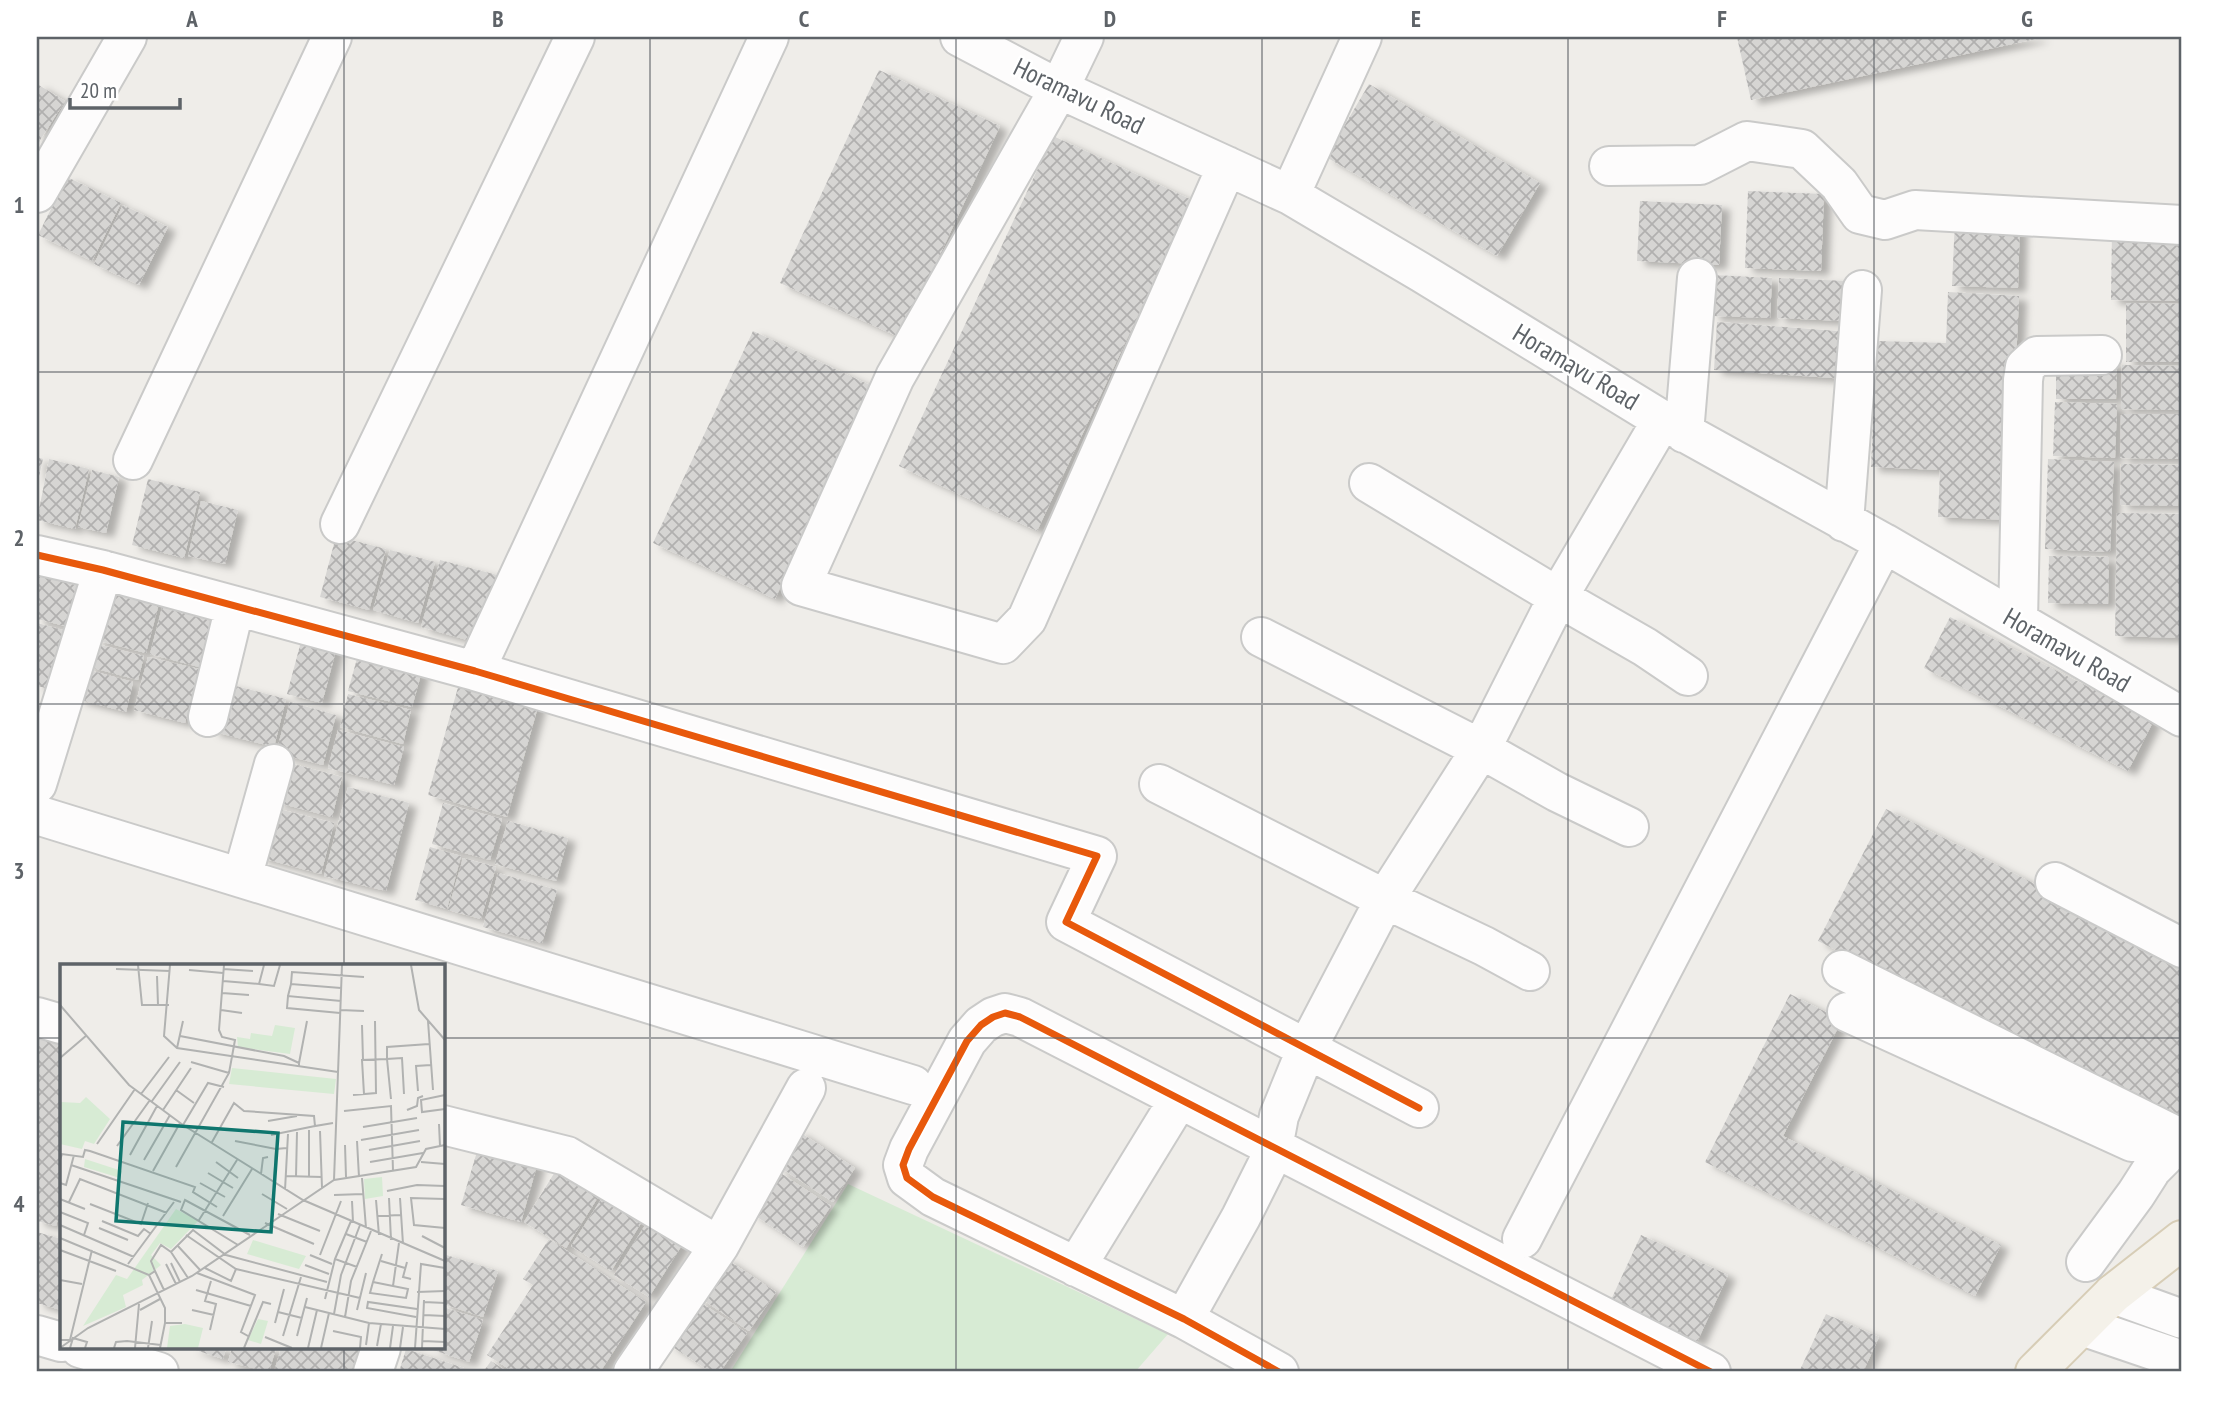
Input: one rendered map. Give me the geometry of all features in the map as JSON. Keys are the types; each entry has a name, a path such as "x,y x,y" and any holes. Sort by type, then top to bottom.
{"main road":[{"path":"2035,1372 2113,1294 2182,1241"}],"street":[{"path":"37,193 127,37"},
{"path":"133,460 332,37"},
{"path":"340,524 575,37"},
{"path":"475,671 769,37"},
{"name":"Horamavu Road","path":"960,37 1059,89 1290,195 1673,426 1884,543 2182,717"},
{"path":"1084,37 1059,89 895,377 801,586 1003,644 1027,620 1227,166"},
{"path":"1290,195 1362,37"},
{"path":"1609,166 1700,165 1747,141 1802,149 1839,184 1860,214 1885,220 1915,210 2182,225"},
{"path":"1184,1319 1241,1217 1273,1148 1279,1116 1306,1050 1385,899 1481,749 1558,597 1673,426 1697,278"},
{"path":"1844,522 1862,290"},
{"path":"2018,621 2025,367 2037,356 2102,355"},
{"path":"1369,482 1645,647 1688,677"},
{"path":"1522,1238 1884,543"},
{"path":"37,555 103,570 475,671 1097,856 1066,922 1419,1108"},
{"path":"37,784 103,570"},
{"path":"208,718 235,606"},
{"path":"1261,637 1629,827"},
{"path":"242,878 274,764"},
{"path":"1159,784 1530,971"},
{"path":"37,815 913,1085"},
{"path":"2055,882 2182,948"},
{"path":"1842,970 2176,1153"},
{"path":"1847,1012 2176,1153"},
{"path":"1279,1372 1184,1319 933,1197 907,1178 903,1165 909,1149 967,1041 981,1025 1005,1013 1020,1017 1712,1372"},
{"path":"37,1017 60,1024"},
{"path":"634,1372 719,1246 806,1087"},
{"path":"1076,1267 1179,1099"},
{"path":"444,1128 567,1156 719,1246"},
{"path":"2086,1262 2152,1169 2176,1153"},
{"path":"2113,1294 2182,1319"},
{"path":"2082,1326 2182,1360"},
{"path":"37,1335 60,1342"},
{"path":"87,1350 159,1372"},
{"path":"373,1372 380,1350"}],"green space":[{"path":"848,1184 1168,1334 1135,1372 730,1372"}],"building":[{"path":"1737,37 2040,37 2040,38 1751,100"},
{"path":"879,70 1000,126 901,338 780,283"},
{"path":"37,84 65,101 37,145"},
{"path":"1369,84 1540,183 1497,256 1326,157"},
{"path":"1053,136 1192,200 1037,531 899,466"},
{"path":"67,177 121,203 92,261 38,235"},
{"path":"1748,191 1824,194 1821,271 1745,268"},
{"path":"1640,201 1722,205 1719,265 1637,261"},
{"path":"123,205 168,227 139,285 94,264"},
{"path":"1955,219 2020,221 2018,288 1952,286"},
{"path":"2112,231 2182,232 2182,301 2111,300"},
{"path":"1714,275 1772,278 1770,318 1712,316"},
{"path":"1779,278 1847,281 1845,321 1777,318"},
{"path":"1948,292 2019,296 2009,520 1938,517 1940,470 1871,467 1876,341 1946,343"},
{"path":"2126,303 2182,304 2182,362 2126,362"},
{"path":"1717,322 1850,332 1847,379 1714,370"},
{"path":"753,331 874,387 775,599 653,543"},
{"path":"2056,361 2117,362 2116,399 2056,399"},
{"path":"2122,365 2180,366 2179,410 2121,409"},
{"path":"2055,402 2117,404 2115,458 2053,456"},
{"path":"2121,414 2179,414 2178,459 2120,458"},
{"path":"37,457 43,459 38,481 37,481"},
{"path":"49,459 89,469 75,529 37,520"},
{"path":"2048,459 2114,462 2110,552 2045,549"},
{"path":"2121,464 2179,465 2178,506 2120,505"},
{"path":"92,470 119,477 106,533 78,527"},
{"path":"148,479 200,492 184,558 132,545"},
{"path":"201,501 238,510 225,564 188,556"},
{"path":"2117,513 2182,514 2182,638 2115,636"},
{"path":"336,536 386,549 369,610 320,597"},
{"path":"390,550 435,562 418,623 373,610"},
{"path":"2049,556 2109,557 2108,604 2048,603"},
{"path":"440,560 497,575 478,643 421,627"},
{"path":"37,562 87,575 73,628 37,619"},
{"path":"111,579 162,592 146,653 95,640"},
{"path":"165,596 214,608 199,667 150,654"},
{"path":"1950,617 2154,720 2128,771 1924,668"},
{"path":"37,623 74,633 59,691 37,686"},
{"path":"303,634 338,643 322,703 287,694"},
{"path":"93,643 144,656 138,680 86,666"},
{"path":"358,655 422,671 412,707 348,691"},
{"path":"148,657 199,669 185,723 134,710"},
{"path":"85,669 133,682 126,712 77,699"},
{"path":"460,680 539,703 507,817 428,795"},
{"path":"224,683 286,699 274,747 211,731"},
{"path":"348,694 411,710 403,744 340,727"},
{"path":"290,702 336,715 323,765 276,753"},
{"path":"338,730 404,747 394,785 328,768"},
{"path":"286,762 342,777 332,817 275,802"},
{"path":"348,787 409,803 386,891 324,876"},
{"path":"443,803 502,819 490,860 432,844"},
{"path":"271,807 334,823 321,874 258,857"},
{"path":"1886,809 2182,958 2182,1125 1818,941"},
{"path":"508,821 568,838 556,881 495,864"},
{"path":"430,847 461,856 447,909 415,900"},
{"path":"463,858 496,867 481,919 448,910"},
{"path":"498,873 557,890 542,943 483,927"},
{"path":"1790,994 1842,1020 1783,1136 2001,1245 1975,1296 1705,1162"},
{"path":"37,1031 60,1038 60,1212 56,1226 37,1221"},
{"path":"798,1131 855,1168 833,1202 775,1164"},
{"path":"479,1145 538,1162 521,1222 461,1205"},
{"path":"558,1167 600,1194 566,1248 524,1222"},
{"path":"779,1172 831,1206 803,1247 751,1213"},
{"path":"604,1195 643,1220 611,1271 571,1246"},
{"path":"649,1219 684,1242 649,1297 614,1275"},
{"path":"37,1232 60,1239 60,1310 37,1303"},
{"path":"1641,1235 1728,1275 1697,1342 1610,1302"},
{"path":"549,1239 646,1302 600,1372 514,1372 487,1355 533,1285 523,1279"},
{"path":"444,1254 498,1271 483,1317 444,1304"},
{"path":"725,1258 776,1292 749,1331 699,1297"},
{"path":"697,1300 747,1333 720,1372 711,1372 668,1344"},
{"path":"444,1307 483,1320 469,1362 433,1350 444,1350"},
{"path":"1826,1314 1879,1337 1863,1372 1799,1372"},
{"path":"195,1350 225,1350 223,1359"},
{"path":"231,1350 275,1350 269,1372 228,1362"},
{"path":"280,1350 363,1350 356,1372 274,1372"},
{"path":"406,1350 464,1368 463,1372 399,1372"},
{"path":"491,1361 508,1372 483,1372"}],"cycle path":[{"path":"37,555 103,570 475,671 1097,856 1066,922 1419,1108"},
{"path":"1279,1372 1184,1319 933,1197 907,1178 903,1165 909,1149 967,1041 981,1025 1005,1013 1020,1017 1711,1372"}]}
